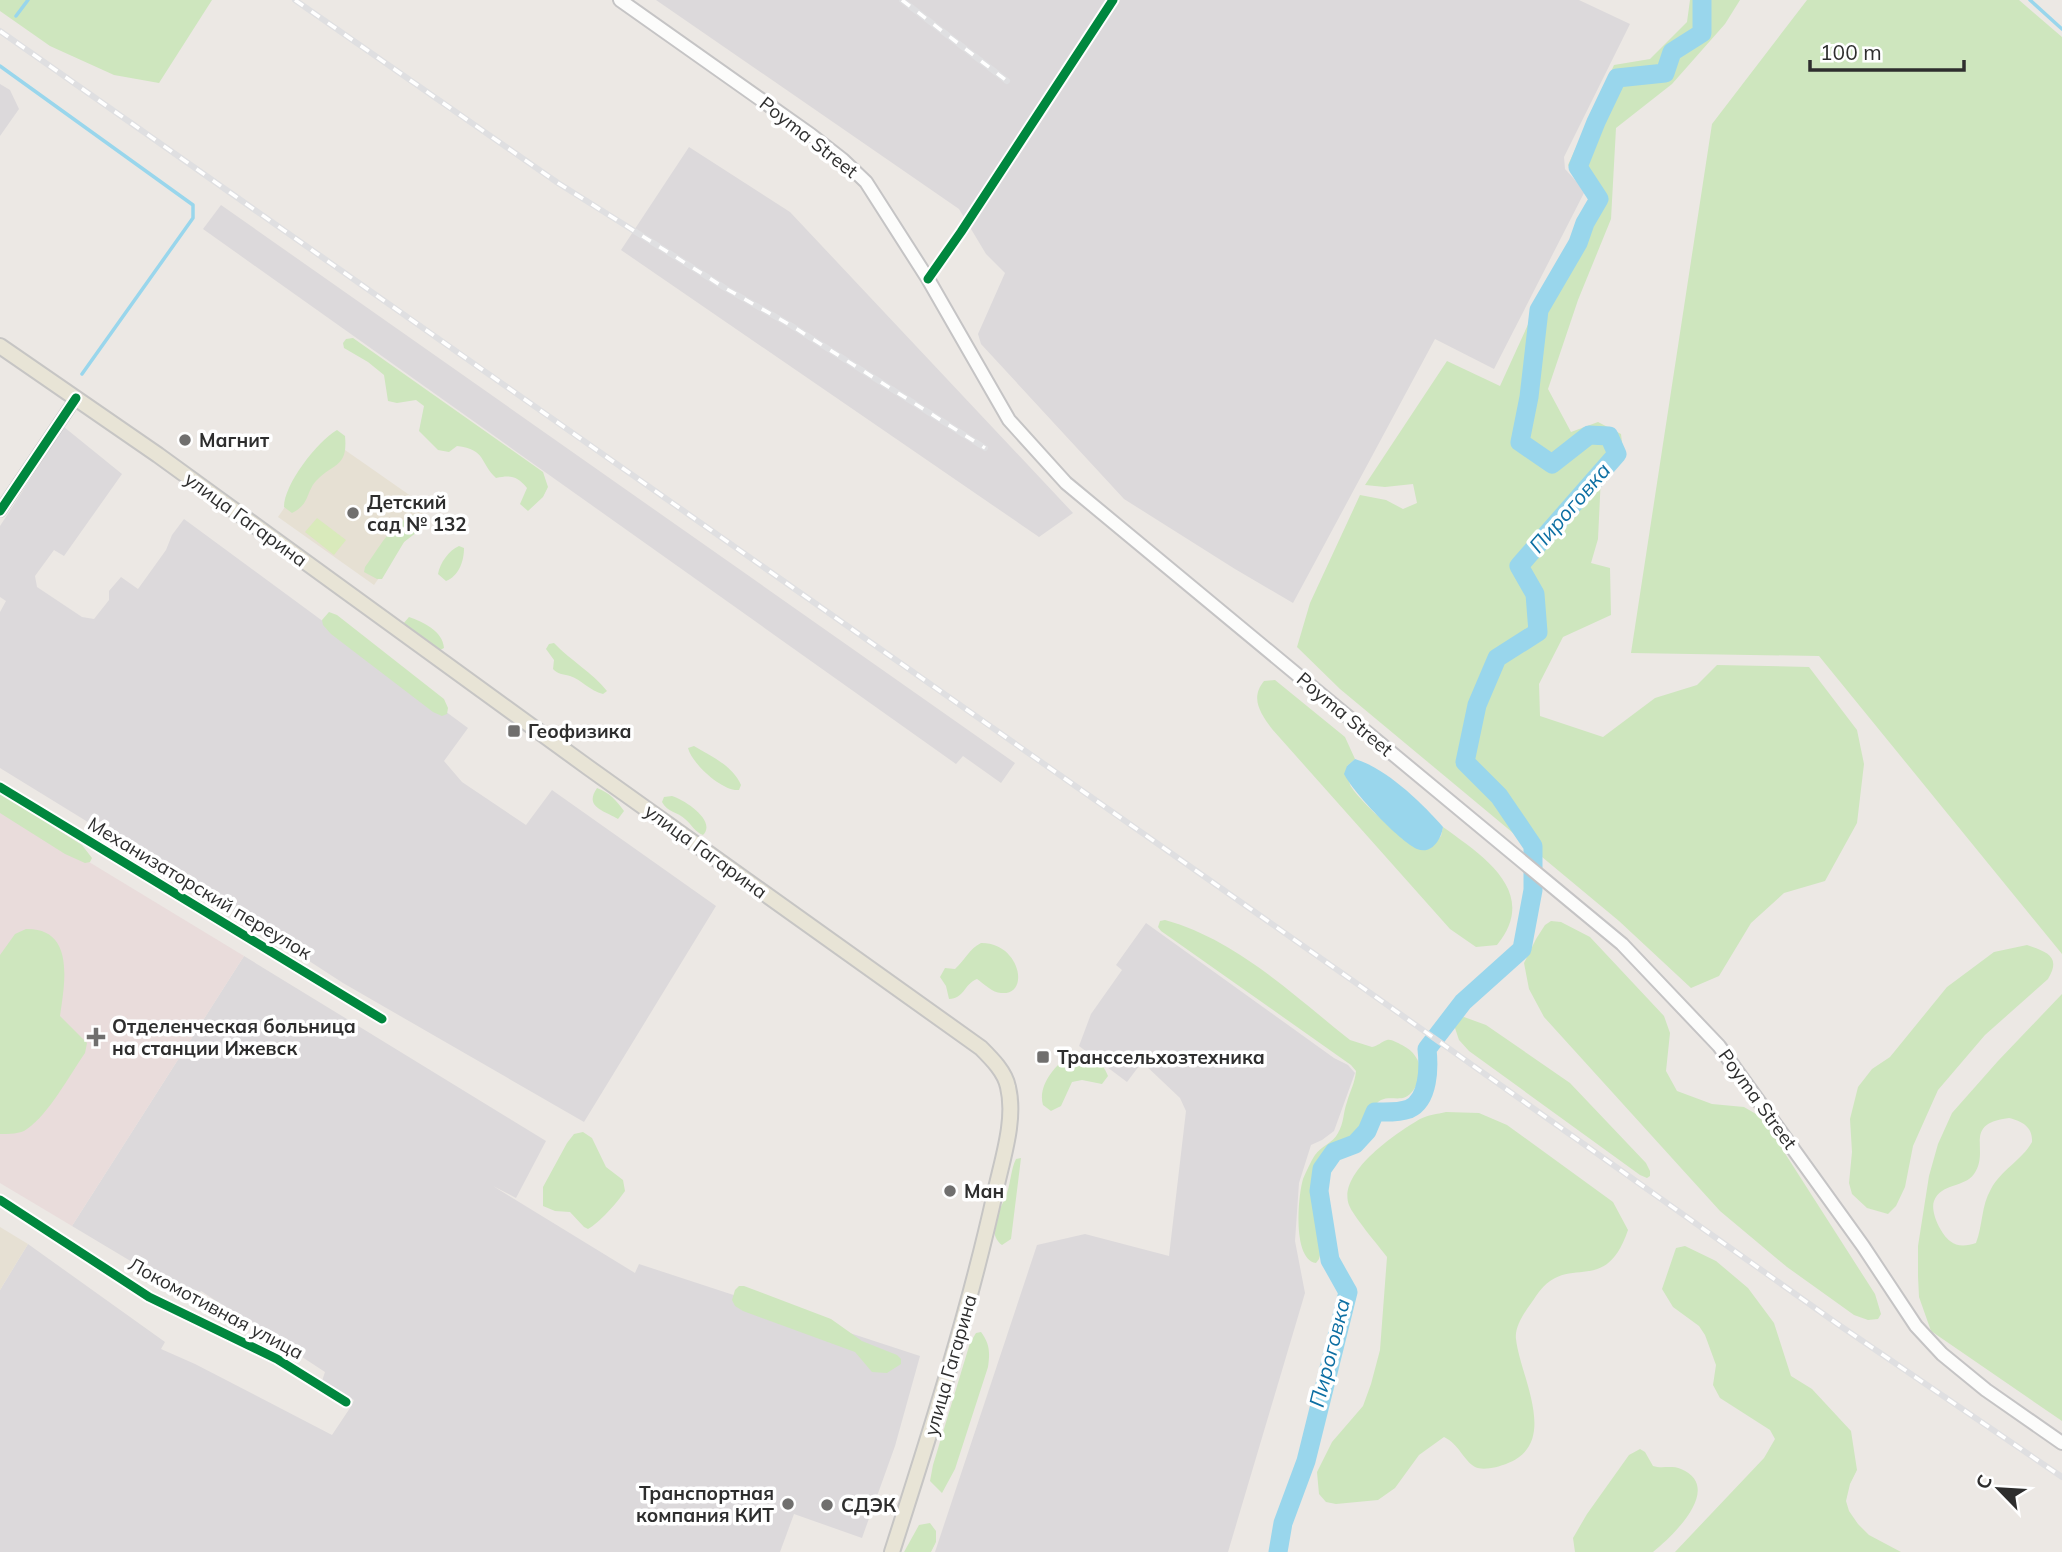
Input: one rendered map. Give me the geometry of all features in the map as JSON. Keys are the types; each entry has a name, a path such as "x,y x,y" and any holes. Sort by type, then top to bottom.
{"main road":[{"name":"Poyma Street","path":"620,0 843,160 866,182 928,279 1009,420 1066,483 1622,944 1719,1046 1863,1247 1916,1326 1942,1354 1986,1390 2062,1443"},
{"name":"улица Гагарина","path":"0,346 76,397 981,1048 996,1063 1008,1086 1011,1113 996,1191 954,1359 891,1552"}],"street":[{"path":"928,279 1112,0"},
{"path":"0,511 76,397"},
{"name":"Механизаторский переулок","path":"0,786 382,1019"},
{"name":"Локомотивная улица","path":"0,1200 149,1297 244,1341 345,1402"}],"shaded area":[{"path":"656,0 1579,0 1630,24 1564,157 1565,169 1585,191 1494,369 1435,339 1293,603 1124,499 981,344 978,334 1005,273 986,254 959,209"},
{"path":"0,84 10,90 19,109 0,136"},
{"path":"689,147 790,212 1073,513 1039,537 621,250"},
{"path":"221,205 1015,763 1001,783 963,756 956,764 203,229"},
{"path":"64,427 122,474 64,556 54,550 35,576 37,587 82,617 94,619 109,600 109,591 121,577 138,589 184,519 468,728 444,761 462,782 526,825 552,790 716,906 584,1122 343,983 218,902 0,768 0,612 6,601 0,597 0,526"},
{"name":"Детский сад № 132","path":"335,443 428,508 374,585 278,517 320,456"},
{"name":"Отделенческая больница на станции Ижевск","path":"0,808 244,956 72,1226 0,1183"},
{"path":"1146,923 1334,1058 1348,1065 1355,1073 1334,1131 1311,1145 1299,1183 1295,1241 1305,1293 1228,1552 935,1552 1037,1245 1085,1234 1169,1256 1186,1111 1180,1098 1142,1062 1127,1082 1079,1046 1091,1014 1122,970 1116,965"},
{"path":"244,956 546,1141 516,1198 493,1186 635,1273 639,1264 920,1356 895,1446 862,1538 794,1514 780,1552 0,1552 0,1290 28,1244 165,1342 161,1349 332,1435 352,1405 354,1400 322,1381 325,1372 201,1291 194,1299 72,1226"},
{"path":"0,1227 28,1244 0,1290"}],"green space":[{"path":"0,0 212,0 159,83 114,75 50,46 0,11"},
{"path":"1690,0 1740,0 1725,24 1672,84 1616,128 1611,219 1578,300 1548,389 1571,432 1598,422 1621,434 1624,459 1601,476 1598,539 1591,563 1610,568 1611,615 1563,637 1539,684 1540,716 1603,737 1655,698 1697,685 1717,665 1809,667 1857,730 1864,764 1857,823 1825,881 1784,893 1751,923 1719,976 1691,988 1619,921 1340,689 1297,647 1310,603 1360,495 1386,500 1403,509 1417,503 1413,484 1385,487 1365,485 1447,361 1500,386 1541,296 1588,213 1589,194 1568,165 1614,65 1650,59 1687,22"},
{"path":"1807,0 2019,0 2062,37 2062,954 1819,656 1631,653 1712,124"},
{"path":"353,338 543,472 548,487 543,497 528,511 520,504 527,488 520,481 510,477 496,478 473,450 457,446 449,452 438,450 419,431 424,406 416,400 397,403 388,401 384,375 344,348 346,339"},
{"path":"337,430 345,436 342,459 318,479 302,506 292,513 284,507 289,487 311,454"},
{"path":"413,515 422,520 421,529 404,542 382,579 364,572 391,531"},
{"path":"317,518 346,540 334,555 305,532"},
{"path":"459,546 464,548 462,563 454,576 446,581 438,574 439,570 448,554"},
{"path":"329,612 337,615 444,699 448,708 447,714 442,716 433,712 331,634 322,620"},
{"path":"409,617 436,632 444,648 440,650 427,645 403,624"},
{"path":"554,643 607,691 598,693 553,669 554,660 546,649 549,644"},
{"path":"1275,680 1345,737 1355,759 1347,766 1351,786 1387,824 1409,842 1425,850 1441,836 1443,827 1474,850 1501,877 1509,892 1512,908 1509,926 1497,945 1476,947 1450,929 1272,729 1257,699 1264,681"},
{"path":"694,746 733,772 741,785 739,790 725,787 702,769 688,748"},
{"path":"597,788 612,797 624,811 618,819 594,804"},
{"path":"0,793 82,845 92,858 90,862 85,863 65,854 0,813"},
{"path":"672,796 691,806 703,818 706,829 703,835 664,805 664,797"},
{"path":"1165,920 1191,929 1240,955 1350,1040 1372,1047 1387,1040 1393,1041 1409,1049 1418,1060 1419,1080 1411,1093 1404,1098 1385,1099 1377,1103 1355,1134 1319,1166 1313,1186 1321,1251 1316,1263 1308,1259 1300,1239 1301,1187 1315,1155 1340,1129 1356,1071 1161,931 1158,927 1160,921"},
{"path":"1551,921 1561,922 1590,937 1664,1016 1670,1033 1666,1071 1677,1091 1712,1104 1744,1107 1756,1114 1768,1127 1875,1294 1881,1314 1878,1319 1868,1320 1854,1315 1787,1267 1720,1211 1544,1017 1529,989 1524,963 1545,925"},
{"path":"26,929 42,931 53,937 60,947 64,988 60,1016 87,1043 85,1053 51,1104 35,1122 21,1132 0,1134 0,955 15,934"},
{"path":"981,943 994,945 1012,959 1017,969 1016,986 1010,992 998,993 977,979 958,997 949,999 946,986 940,977 945,968 955,969 973,948"},
{"path":"2027,945 2046,953 2053,960 2048,979 1985,1035 1938,1090 1913,1146 1905,1187 1896,1206 1888,1214 1867,1208 1852,1194 1849,1183 1852,1152 1850,1119 1858,1087 1872,1069 1890,1057 1947,987 1994,952"},
{"path":"2062,994 2062,1421 1931,1331 1919,1297 1918,1246 1929,1176 1938,1144 1952,1113","holes":["2009,1118 2029,1129 2032,1142 1991,1189 1985,1202 1976,1243 1953,1243 1937,1222 1934,1201 1942,1191 1965,1182 1974,1174 1980,1156 1981,1132 1986,1126"]},
{"path":"1464,1017 1486,1025 1570,1083 1646,1163 1650,1176 1647,1178 1640,1175 1469,1051 1459,1040 1454,1025 1458,1019"},
{"path":"1074,1053 1095,1058 1108,1076 1102,1084 1082,1080 1072,1082 1061,1106 1051,1111 1043,1105 1046,1082 1055,1068"},
{"path":"1446,1112 1479,1113 1507,1125 1613,1202 1628,1230 1618,1251 1608,1263 1597,1269 1560,1276 1548,1283 1536,1296 1520,1322 1516,1339 1533,1408 1534,1426 1531,1441 1522,1454 1503,1465 1478,1468 1444,1437 1419,1455 1395,1488 1378,1500 1336,1504 1326,1502 1319,1494 1317,1472 1332,1442 1363,1406 1380,1350 1387,1257 1351,1210 1348,1193 1352,1180 1371,1155 1397,1134 1420,1119"},
{"path":"583,1132 592,1138 606,1167 623,1180 625,1191 608,1212 588,1229 570,1212 555,1211 543,1206 543,1187 567,1143 574,1134"},
{"path":"1021,1158 1011,1239 1002,1245 994,1233 994,1226 1007,1193 1014,1163"},
{"path":"1685,1246 1716,1261 1748,1288 1774,1323 1791,1376 1812,1389 1851,1431 1857,1470 1846,1501 1849,1511 1869,1535 1901,1552 1675,1552 1764,1458 1775,1439 1770,1430 1720,1398 1713,1385 1716,1365 1705,1335 1699,1326 1673,1307 1662,1289 1676,1248"},
{"path":"739,1286 831,1319 862,1341 897,1355 901,1364 887,1373 872,1372 855,1352 743,1311 735,1306 732,1300"},
{"path":"981,1332 989,1349 988,1367 955,1469 942,1493 930,1481 933,1465 970,1343 976,1333"},
{"path":"1640,1449 1645,1452 1653,1466 1678,1468 1693,1477 1698,1487 1691,1511 1672,1535 1653,1552 1575,1552 1573,1538 1587,1514 1629,1455"},
{"path":"930,1523 936,1531 936,1542 931,1552 904,1552 919,1525"}],"water":[{"path":"1355,759 1391,778 1443,827 1435,845 1427,850 1417,849 1377,815 1344,774 1347,766"}],"waterway":[{"path":"16,16 28,0"},
{"name":"Пироговка","path":"1278,1552 1283,1523 1306,1461 1348,1292 1330,1260 1319,1191 1322,1169 1334,1152 1355,1144 1367,1131 1375,1112 1401,1111 1416,1105 1426,1082 1427,1049 1463,1002 1522,949 1533,890 1533,846 1499,796 1465,762 1477,705 1497,658 1538,632 1535,594 1519,566 1617,454 1609,436 1589,435 1552,464 1520,442 1529,397 1539,310 1578,243 1585,223 1599,199 1578,167 1617,78 1665,73 1672,52 1702,33 1702,0"},
{"path":"2030,0 2062,29"},
{"path":"0,66 193,205 193,218 82,374"}],"railway":[{"path":"295,0 558,183 985,448"},
{"path":"902,0 1007,81"},
{"path":"0,31 1839,1325 2062,1477"}],"cycle path":[{"path":"928,279 1113,0"},
{"path":"0,511 76,398"},
{"path":"0,787 382,1019"},
{"path":"0,1200 149,1297 277,1359 346,1402"}],"place":[{"name":"Магнит","path":"185,440"},
{"name":"Детский сад № 132","path":"353,513"},
{"name":"Геофизика","path":"514,731"},
{"name":"Отделенческая больница на станции Ижевск","path":"96,1037"},
{"name":"Транссельхозтехника","path":"1043,1057"},
{"name":"Ман","path":"950,1191"},
{"name":"Транспортная компания КИТ","path":"788,1504"},
{"name":"СДЭК","path":"827,1505"}]}
